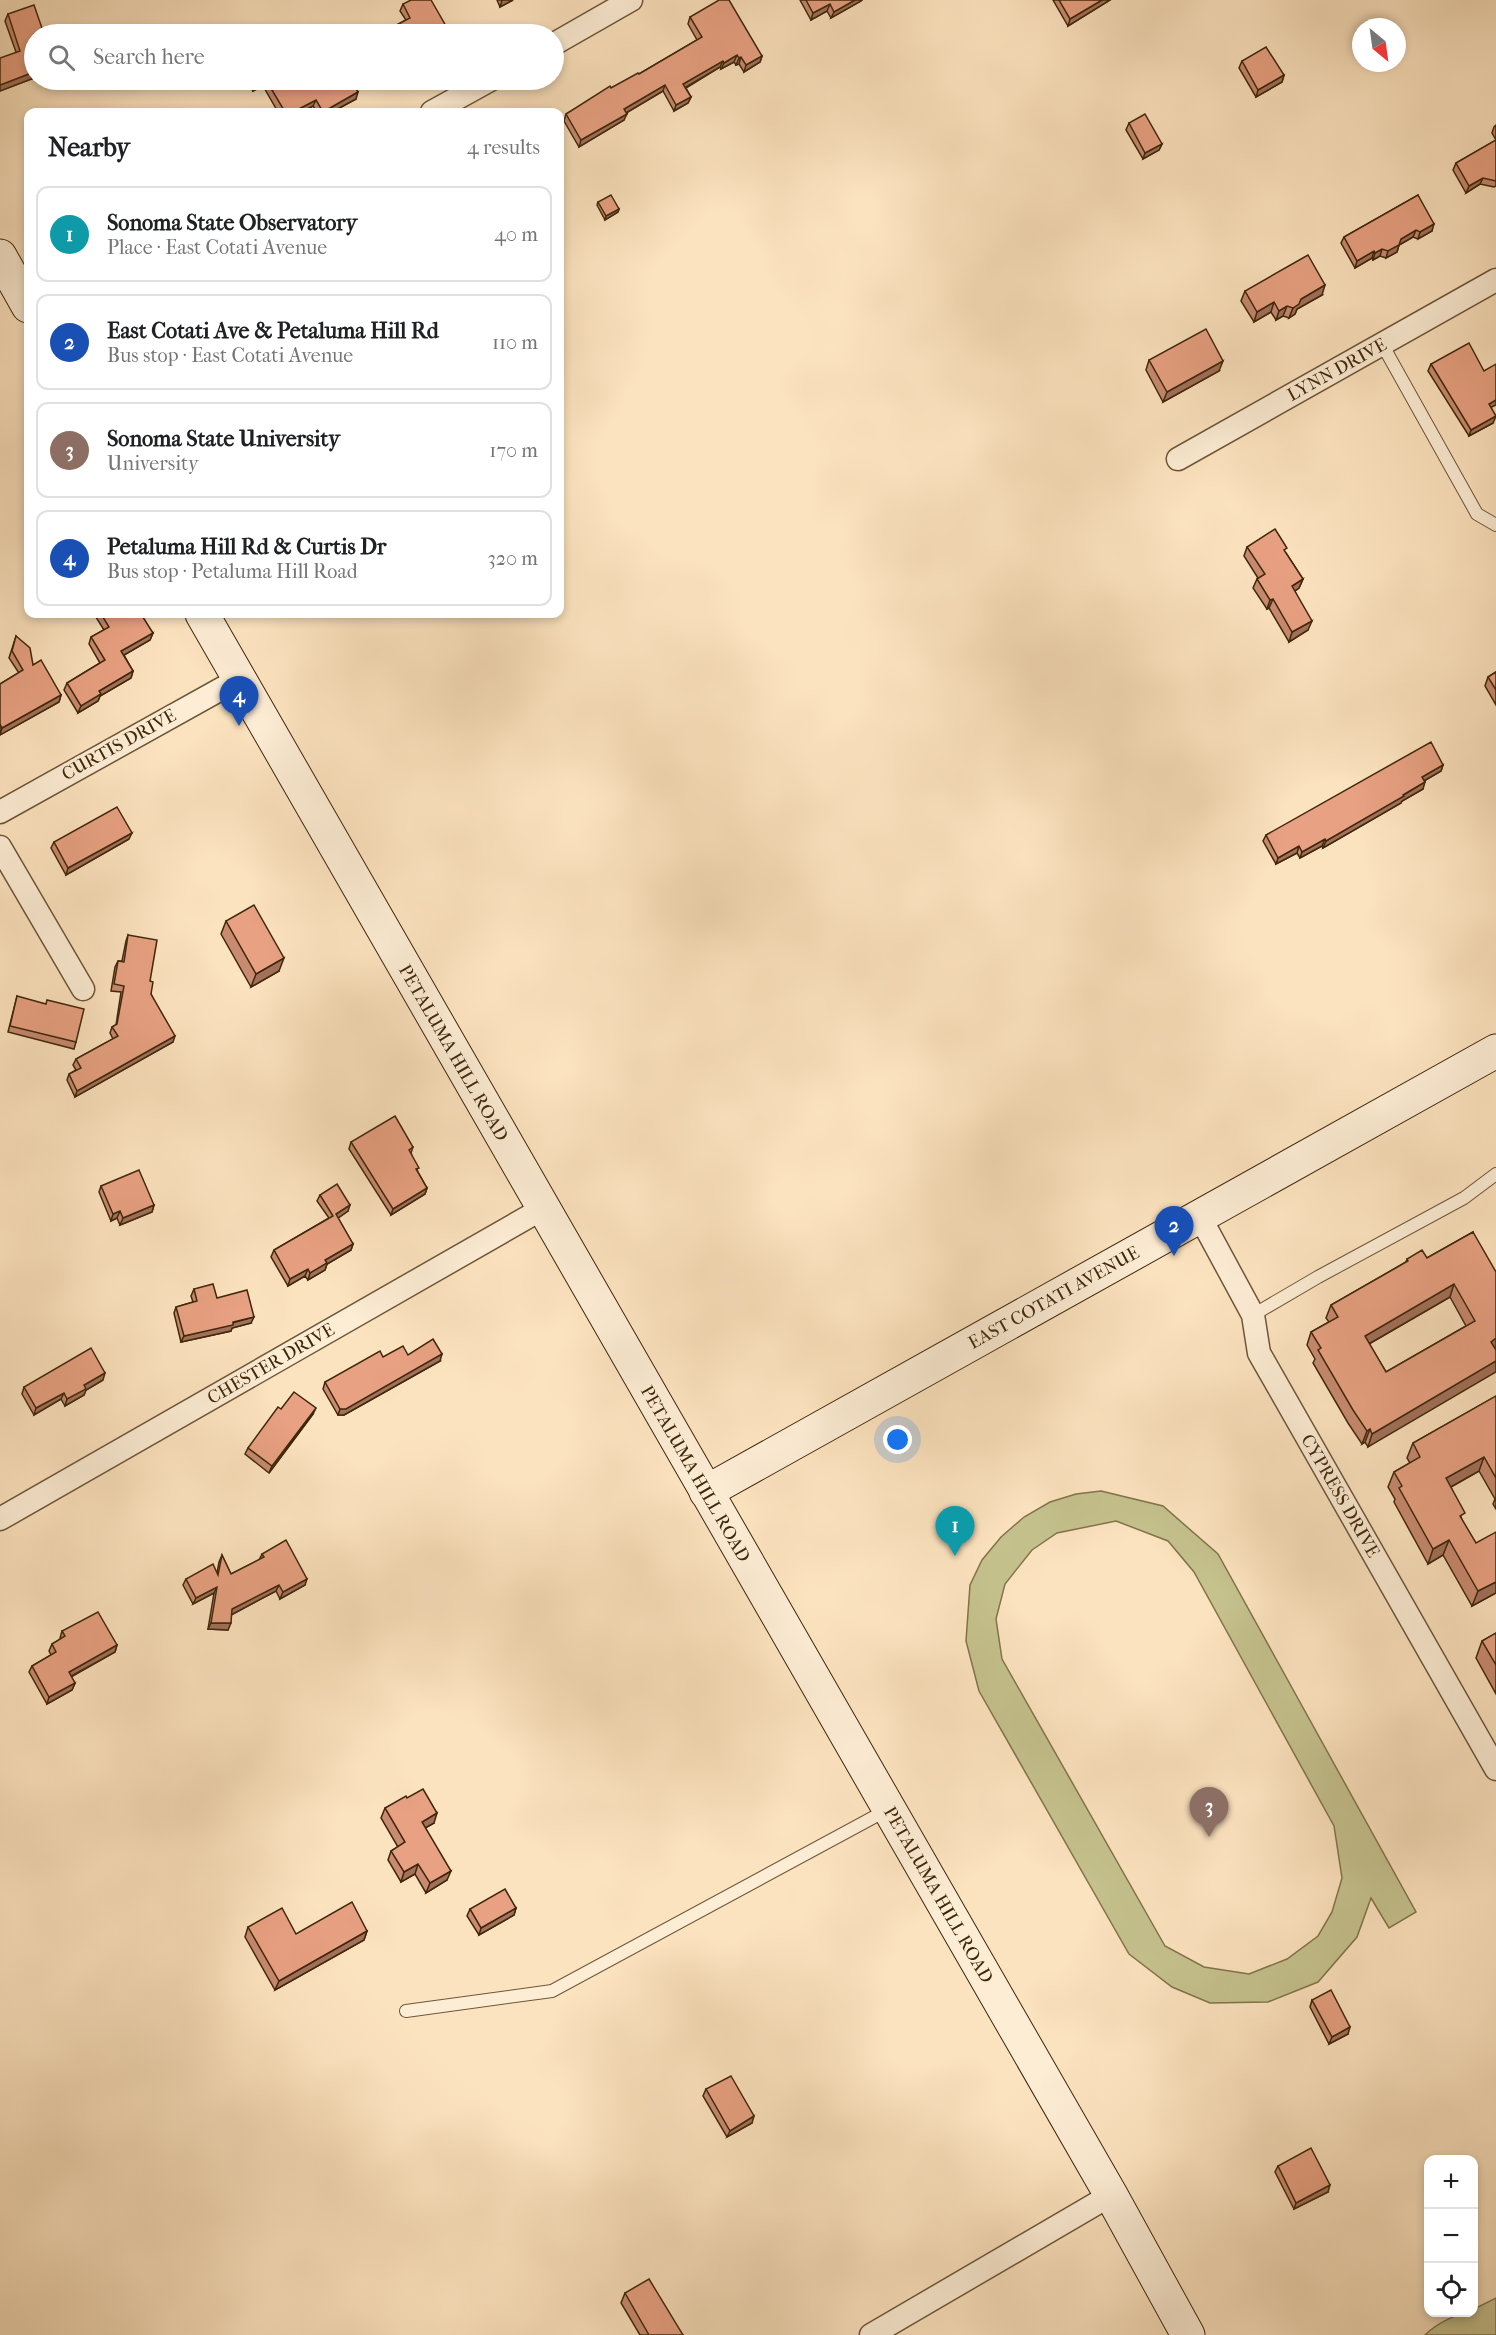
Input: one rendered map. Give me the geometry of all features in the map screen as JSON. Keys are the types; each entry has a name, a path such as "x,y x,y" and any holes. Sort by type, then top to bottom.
{"main road":[{"path":"0,256 24,299"},
{"name":"PETALUMA HILL ROAD","path":"204,618 542,1209 1112,2196 1188,2335"},
{"name":"EAST COTATI AVENUE","path":"706,1492 1496,1051"}],"street":[{"path":"564,38 630,0"},
{"path":"439,108 472,90"},
{"name":"LYNN DRIVE","path":"1178,459 1496,280"},
{"name":"CURTIS DRIVE","path":"0,812 239,679"},
{"path":"0,847 83,989"},
{"name":"CHESTER DRIVE","path":"0,1519 542,1209"},
{"name":"CYPRESS DRIVE","path":"1200,1217 1253,1315 1259,1353 1496,1769"},
{"path":"871,2335 1112,2196"}],"lane":[{"path":"1382,344 1477,514 1496,525"},
{"path":"1253,1315 1464,1198 1496,1174"},
{"path":"406,2011 552,1991 888,1809"}],"shaded area":[{"path":"1101,1491 1163,1506 1218,1554 1416,1912 1389,1928 1371,1898 1357,1937 1318,1982 1268,2002 1210,2003 1172,1987 1129,1954 979,1691 966,1641 970,1585 982,1560 1001,1537 1024,1517 1050,1502 1076,1494","holes":["1116,1521 1168,1541 1194,1572 1334,1826 1342,1878 1332,1912 1318,1936 1287,1959 1249,1974 1204,1967 1165,1946 1002,1659 996,1619 1005,1584 1032,1550 1057,1533"]},
{"path":"1496,2298 1496,2335 1425,2335 1453,2317 1478,2317 1478,2307"}],"building":[{"path":"411,0 431,0 445,24 399,24 410,18 403,4"},
{"path":"719,0 729,0 762,56 746,65 737,55 724,63 723,61 683,84 691,97 676,105 665,85 624,109 627,114 581,140 566,114 610,86 611,88 639,74 702,37 690,17"},
{"path":"806,0 855,0 834,12 830,4 813,13"},
{"path":"1059,0 1102,0 1070,19"},
{"path":"34,5 41,24 24,24 24,76 0,85 0,58 20,51 8,14"},
{"path":"1266,47 1284,75 1258,90 1242,61"},
{"path":"272,90 357,90 358,92 330,108 321,108 316,100 301,108 283,108"},
{"path":"1145,114 1162,144 1145,153 1129,123"},
{"path":"1496,140 1496,181 1483,178 1469,186 1456,163"},
{"path":"611,195 619,209 606,216 598,202"},
{"path":"1418,195 1434,224 1420,232 1416,230 1401,239 1399,245 1388,251 1382,249 1375,253 1374,251 1357,261 1344,237"},
{"path":"1308,255 1325,285 1301,299 1299,304 1293,308 1287,306 1279,311 1274,302 1257,312 1245,291"},
{"path":"1206,329 1223,361 1167,392 1149,360"},
{"path":"1469,343 1484,371 1496,364 1496,400 1489,404 1496,416 1471,430 1431,364"},
{"path":"1275,529 1287,548 1284,550 1303,579 1292,586 1312,621 1292,632 1273,599 1270,600 1257,579 1265,574 1247,547"},
{"path":"103,618 144,618 153,633 121,651 133,671 99,691 101,694 81,706 67,683 105,660 91,637 109,627"},
{"path":"16,636 30,648 33,665 41,660 61,695 2,728 0,724 0,684 23,670 12,651"},
{"path":"1496,672 1496,690 1488,677"},
{"path":"1431,742 1443,765 1422,777 1425,782 1326,841 1325,839 1302,852 1299,846 1278,858 1266,835"},
{"path":"117,807 132,833 68,868 54,842"},
{"path":"254,905 284,958 256,974 226,921"},
{"path":"128,935 157,940 150,981 153,982 151,994 175,1036 77,1091 69,1074 81,1068 76,1059 118,1036 112,1027 117,1024 124,986 114,984 118,961 124,962"},
{"path":"17,996 46,1004 47,1000 84,1009 76,1042 10,1026"},
{"path":"395,1116 413,1147 409,1150 419,1168 416,1169 427,1188 393,1209 351,1142"},
{"path":"139,1170 154,1205 123,1218 120,1211 113,1214 101,1186"},
{"path":"337,1184 350,1205 336,1214 353,1244 325,1260 327,1263 310,1273 308,1269 290,1279 274,1250 333,1216 320,1195"},
{"path":"1473,1232 1496,1272 1496,1338 1491,1342 1496,1350 1496,1361 1372,1434 1370,1429 1367,1431 1353,1410 1318,1350 1321,1348 1311,1332 1338,1317 1331,1305 1408,1261 1407,1259 1422,1250 1427,1258","holes":["1454,1284 1475,1321 1386,1372 1365,1336"]},
{"path":"213,1284 217,1298 247,1290 254,1317 233,1322 233,1325 184,1336 176,1307 197,1301 194,1289"},
{"path":"433,1339 442,1354 346,1409 340,1409 325,1382 380,1351 383,1357 403,1346 408,1355"},
{"path":"91,1348 105,1373 84,1385 86,1389 67,1399 64,1393 36,1408 24,1387"},
{"path":"294,1392 316,1408 272,1466 248,1448 278,1407 281,1409"},
{"path":"1496,1396 1496,1478 1484,1457 1446,1478 1465,1513 1460,1516 1476,1543 1496,1532 1496,1582 1478,1591 1449,1540 1433,1549 1399,1488 1402,1486 1394,1472 1420,1457 1413,1443"},
{"path":"286,1540 307,1579 283,1592 279,1585 232,1609 231,1623 211,1623 217,1587 196,1598 186,1579 213,1564 218,1575 222,1555 231,1574 264,1557 262,1554"},
{"path":"98,1612 117,1645 69,1672 75,1683 49,1697 32,1666 56,1652 52,1644 65,1636 62,1631"},
{"path":"1496,1633 1496,1665 1482,1641"},
{"path":"423,1789 437,1813 422,1822 451,1871 430,1883 418,1864 404,1872 391,1851 405,1842 385,1808"},
{"path":"505,1889 516,1908 481,1928 470,1909"},
{"path":"352,1902 367,1931 279,1981 248,1927 282,1908 296,1934"},
{"path":"1331,1990 1350,2027 1332,2037 1312,2000"},
{"path":"731,2076 754,2116 730,2131 706,2089"},
{"path":"1311,2148 1330,2185 1296,2203 1278,2166"},
{"path":"649,2279 683,2335 649,2335 625,2293"}],"place":[{"name":"Petaluma Hill Rd & Curtis Dr","path":"239,726"},
{"name":"East Cotati Ave & Petaluma Hill Rd","path":"1174,1256"},
{"name":"Sonoma State Observatory","path":"955,1556"},
{"name":"Sonoma State University","path":"1209,1837"}]}
